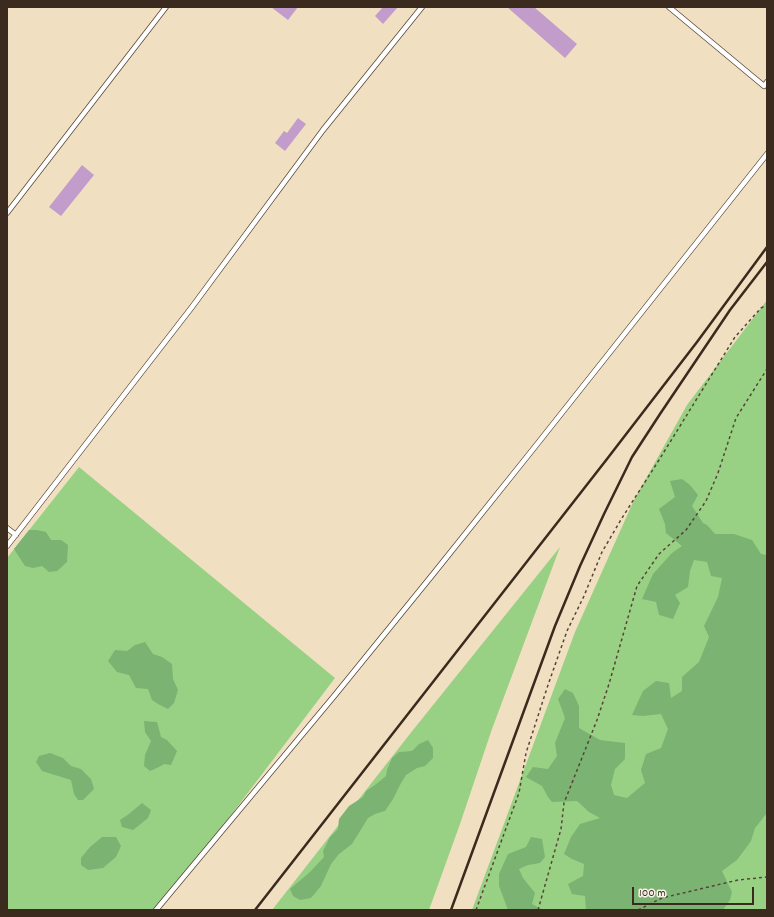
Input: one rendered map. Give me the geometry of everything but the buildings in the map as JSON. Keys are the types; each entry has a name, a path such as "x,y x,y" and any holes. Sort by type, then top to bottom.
{"lane":[{"path":"7,214 166,7"},
{"path":"7,546 192,307 323,130 422,7"},
{"path":"669,7 764,86 767,82"},
{"path":"156,910 335,695 534,448 767,154"},
{"path":"7,528 16,535"}],"path":[{"path":"476,910 519,793 526,753 557,658 567,631 584,596 602,552 735,337 761,308 767,305"},
{"path":"538,910 561,829 564,803 597,720 609,684 637,586 659,554 686,530 706,501 718,473 736,418 767,369"},
{"path":"638,910 662,898 738,880 767,877"}],"green space":[{"path":"767,300 767,910 472,910 575,632 634,500 687,405"},
{"path":"79,467 335,678 159,910 7,910 7,558"},
{"path":"682,479 690,485 698,495 692,506 703,523 707,525 715,534 734,534 752,540 761,554 767,555 767,813 755,828 751,841 737,860 722,871 732,892 730,900 723,910 586,910 585,896 572,894 568,884 583,876 584,864 564,854 571,837 580,824 600,818 589,812 577,801 552,802 542,786 526,777 533,767 548,769 557,756 555,743 565,718 558,699 565,689 573,693 579,706 579,728 600,740 625,743 625,759 615,769 611,785 614,795 627,798 645,783 641,770 646,754 661,748 668,729 661,714 643,716 632,715 643,691 656,681 669,683 671,698 682,691 682,677 699,662 709,637 704,626 718,597 722,578 711,576 707,562 694,560 690,571 688,587 675,595 680,603 673,619 659,615 656,602 642,599 653,574 672,553 682,546 666,533 665,524 659,509 675,497 670,481"},
{"path":"29,530 46,532 51,540 61,540 68,545 67,562 57,571 49,572 42,566 33,568 25,566 14,549"},
{"path":"560,547 492,729 429,910 272,910 413,730"},
{"path":"145,642 153,654 162,657 172,664 173,679 178,690 174,703 168,709 152,700 148,689 136,688 129,675 117,672 108,661 115,650 127,651 135,645"},
{"path":"144,721 157,722 161,737 167,740 177,751 171,765 164,764 150,771 144,766 145,755 151,741 145,732"},
{"path":"428,740 433,748 433,758 425,766 417,768 406,775 385,811 368,818 352,844 339,854 331,864 321,886 311,898 300,900 293,896 290,889 310,872 324,857 323,851 330,837 338,829 339,819 349,806 363,797 366,791 386,776 392,758 399,752 412,751 419,744"},
{"path":"50,753 63,758 71,766 81,769 91,779 94,789 83,800 78,800 74,794 71,780 42,771 36,762 39,756"},
{"path":"142,803 151,810 148,818 133,830 122,827 120,820"},
{"path":"102,837 116,837 121,846 116,857 103,868 88,870 81,865 81,858 90,847"},
{"path":"531,837 542,839 545,857 540,863 528,865 519,869 523,878 535,893 532,904 543,910 508,910 499,886 499,874 508,854 526,847"}],"railway":[{"path":"255,910 607,459 697,342 767,247"},
{"path":"451,910 555,626 604,514 632,457 730,310 767,262"}]}
